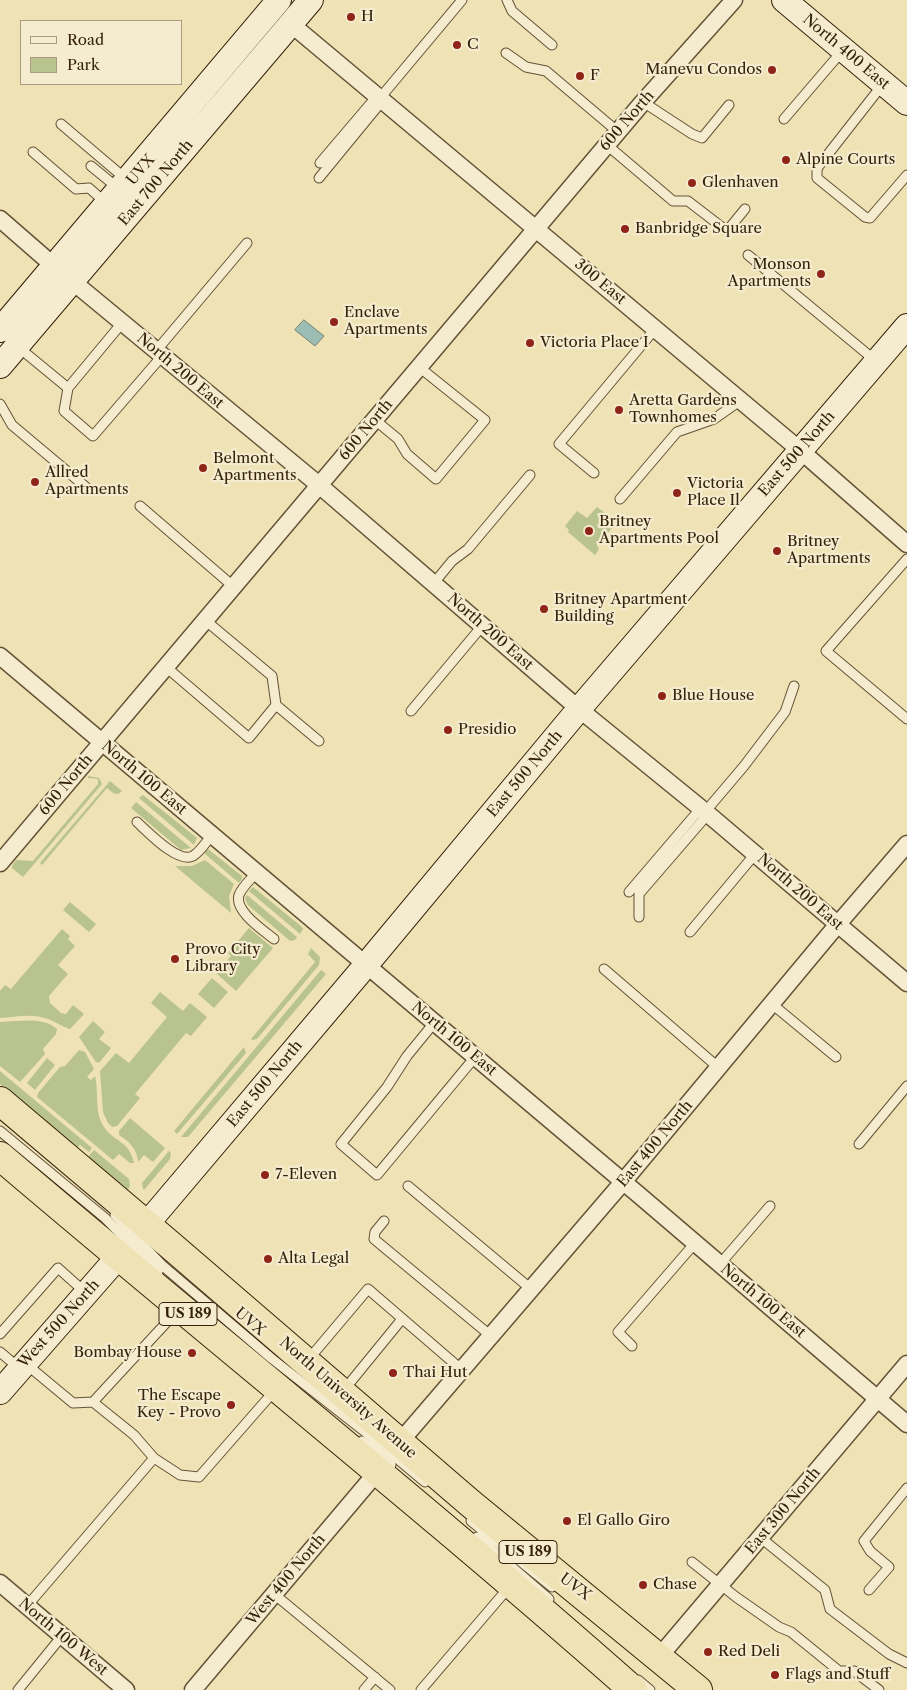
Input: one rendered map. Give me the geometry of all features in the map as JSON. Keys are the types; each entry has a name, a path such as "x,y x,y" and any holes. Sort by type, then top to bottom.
{"highway":[{"name":"North University Avenue","path":"0,1101 133,1240 180,1308 378,1471 632,1685"},
{"name":"North University Avenue","path":"0,1156 133,1240 307,1362 516,1542 698,1690"}],"street":[{"name":"East 700 North","path":"6,342 72,281 311,0"},
{"name":"600 North","path":"0,863 607,144 734,0"},
{"name":"North 400 East","path":"784,0 907,104"},
{"name":"East 700 North","path":"0,366 6,342 54,266 272,3"},
{"name":"300 East","path":"291,24 741,400 907,544"},
{"path":"0,219 54,266"},
{"name":"North 200 East","path":"72,281 319,485 579,709 907,982"},
{"name":"East 500 North","path":"133,1240 366,965 579,709 905,331"},
{"name":"North 100 East","path":"1,658 907,1424"},
{"name":"East 400 North","path":"399,1443 623,1182 907,844"},
{"name":"West 500 North","path":"0,1392 133,1240"},
{"name":"East 300 North","path":"659,1657 907,1364"},
{"name":"West 400 North","path":"193,1690 378,1471"},
{"name":"North 100 West","path":"0,1585 126,1690"}],"lane":[{"name":"UVX","path":"6,342 302,0"},
{"path":"319,178 380,98 462,0"},
{"path":"507,0 512,11 552,45"},
{"path":"784,119 843,50"},
{"path":"506,53 526,68 546,71 618,132"},
{"name":"UVX","path":"6,342 237,65"},
{"path":"884,84 818,167 817,178 865,217 870,218 907,175"},
{"path":"320,162 380,98"},
{"path":"643,102 692,134 702,138 729,105"},
{"path":"61,124 118,191"},
{"path":"607,144 673,201 688,201 727,232 745,209"},
{"path":"33,152 76,189 89,188 118,191"},
{"path":"91,166 118,191"},
{"path":"122,323 68,388 64,411 93,436 247,243"},
{"path":"748,256 877,362"},
{"path":"594,473 559,444 655,329"},
{"path":"6,342 68,388"},
{"path":"375,420 398,439 408,454 436,479 485,420 419,367"},
{"path":"620,499 677,432 714,419 741,400"},
{"path":"0,404 12,425 87,488"},
{"path":"434,584 452,562 468,549 530,475"},
{"path":"140,506 234,587"},
{"path":"907,559 826,651 907,719"},
{"path":"206,620 272,676 276,705 319,741"},
{"path":"411,711 483,625"},
{"path":"166,667 249,738 276,705"},
{"path":"629,892 744,766 785,712 794,686"},
{"path":"638,917 639,894 704,812"},
{"path":"138,822 172,852 185,858 192,856 212,835"},
{"path":"690,932 755,854"},
{"path":"256,873 240,892 238,897 239,904 245,914 274,939"},
{"path":"604,969 719,1068"},
{"path":"772,1004 836,1058"},
{"path":"434,1023 387,1087 341,1144 378,1175 475,1057"},
{"path":"859,1144 907,1086"},
{"name":"UVX","path":"0,1131 133,1240"},
{"path":"408,1186 531,1289"},
{"path":"720,1264 770,1206"},
{"name":"UVX","path":"109,1208 154,1269 180,1292 280,1376 428,1490"},
{"path":"384,1221 375,1232 374,1239 491,1336"},
{"path":"632,1346 618,1332 695,1243"},
{"path":"0,1334 58,1268 86,1294"},
{"path":"307,1362 368,1289 462,1370"},
{"path":"93,1402 180,1308"},
{"path":"342,1393 402,1318"},
{"path":"0,1352 22,1365 73,1403 93,1402 134,1435 154,1458 180,1475 200,1477 276,1388"},
{"path":"27,1606 154,1458"},
{"path":"870,1590 889,1567 870,1551 864,1541 907,1488"},
{"name":"UVX","path":"553,1603 464,1521 558,1592"},
{"path":"761,1538 825,1590 830,1609 889,1654 907,1663"},
{"path":"692,1562 779,1627 791,1632 839,1671 854,1671 879,1690"},
{"path":"421,1690 512,1584"},
{"path":"274,1594 390,1690"},
{"path":"18,1690 62,1636"},
{"path":"364,1690 375,1678"},
{"path":"632,1685 650,1690"}],"green space":[{"name":"Britney Apartments Pool","path":"597,507 617,522 597,546 599,549 595,555 568,532 569,530 565,526 577,511 587,518"},
{"path":"88,776 99,778 102,784 23,877 12,866 16,860 33,861 98,784 98,779 88,778"},
{"path":"110,781 122,791 118,794 113,793 107,788 42,865 40,863"},
{"path":"143,795 197,838 194,845 139,798"},
{"path":"136,802 191,848 181,850 131,808"},
{"path":"208,849 242,876 239,883 204,853"},
{"path":"205,860 234,884 229,896 231,913 175,866 192,866"},
{"path":"253,887 302,927 303,929 300,934 249,891"},
{"path":"247,895 297,937 295,940 290,941 248,905 245,898"},
{"path":"70,902 96,924 89,932 63,910"},
{"path":"249,928 273,948 236,991 216,973 231,956 228,953"},
{"path":"62,929 70,936 68,939 75,946 58,965 68,974 49,996 50,1003 61,1013 66,1014 73,1005 84,1014 70,1029 36,1016 0,1018 0,991 5,985 11,989"},
{"path":"311,948 320,957 319,965 257,1039 251,1039 315,962 308,954"},
{"path":"321,970 326,974 188,1137 181,1137"},
{"path":"212,978 228,992 214,1008 198,994"},
{"path":"160,992 183,1011 190,1003 207,1017 191,1036 186,1033 135,1094 140,1098 117,1126 112,1127 103,1112 100,1071 116,1053 129,1063 167,1017 151,1003"},
{"path":"32,1020 48,1023 57,1029 56,1034 43,1049 45,1054 20,1082 0,1066 0,1022"},
{"path":"93,1021 105,1032 99,1039 111,1048 99,1063 96,1062 79,1037"},
{"path":"244,1047 246,1053 177,1134 174,1131"},
{"path":"79,1050 85,1052 94,1069 87,1077 91,1080 95,1076 101,1121 108,1132 129,1150 134,1163 130,1163 119,1154 113,1160 37,1097 38,1093 60,1067 65,1066"},
{"path":"47,1058 55,1065 35,1090 27,1083"},
{"path":"0,1071 92,1148 89,1152 80,1145 75,1150 0,1084"},
{"path":"130,1118 165,1148 153,1162 144,1155 138,1162 132,1146 119,1135 119,1131"},
{"path":"94,1150 129,1179 130,1186 126,1193 86,1159"},
{"path":"169,1151 171,1153 170,1159 144,1190 142,1183"}],"water":[{"path":"304,320 324,336 315,346 295,330"}],"place":[{"name":"H","path":"351,17"},
{"name":"C","path":"457,45"},
{"name":"Manevu Condos","path":"772,70"},
{"name":"F","path":"580,76"},
{"name":"Alpine Courts","path":"786,160"},
{"name":"Glenhaven","path":"692,183"},
{"name":"Banbridge Square","path":"625,229"},
{"name":"Monson Apartments","path":"821,274"},
{"name":"Enclave Apartments","path":"334,322"},
{"name":"Victoria Place I","path":"530,343"},
{"name":"Aretta Gardens Townhomes","path":"619,410"},
{"name":"Belmont Apartments","path":"203,468"},
{"name":"Allred Apartments","path":"35,482"},
{"name":"Victoria Place Il","path":"677,493"},
{"name":"Britney Apartments Pool","path":"589,531"},
{"name":"Britney Apartments","path":"777,551"},
{"name":"Britney Apartment Building","path":"544,609"},
{"name":"Blue House","path":"662,696"},
{"name":"Presidio","path":"448,730"},
{"name":"Provo City Library","path":"175,959"},
{"name":"7-Eleven","path":"265,1175"},
{"name":"Alta Legal","path":"268,1259"},
{"name":"Bombay House","path":"192,1353"},
{"name":"Thai Hut","path":"393,1373"},
{"name":"The Escape Key - Provo","path":"231,1405"},
{"name":"El Gallo Giro","path":"567,1521"},
{"name":"Chase","path":"643,1585"},
{"name":"Red Deli","path":"708,1652"},
{"name":"Flags and Stuff","path":"775,1675"}]}
